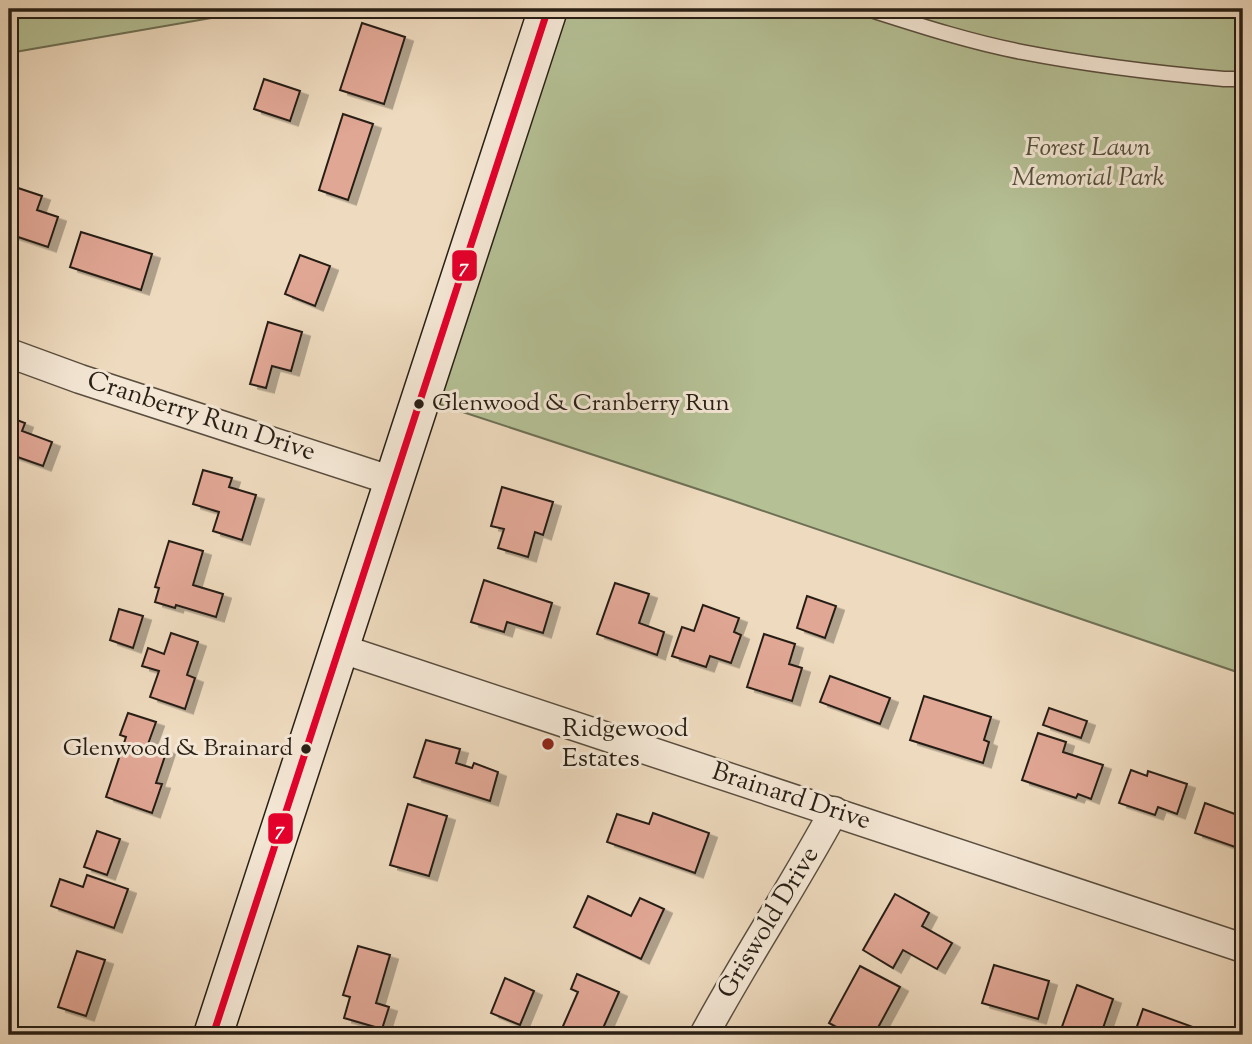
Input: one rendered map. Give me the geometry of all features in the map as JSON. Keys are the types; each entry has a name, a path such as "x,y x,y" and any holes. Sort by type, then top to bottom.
{"street":[{"path":"213,1035 548,9"},
{"name":"Cranberry Run Drive","path":"9,353 80,379 393,481"},
{"name":"Brainard Drive","path":"339,648 1243,948"},
{"name":"Griswold Drive","path":"704,1035 738,972 812,852 834,811"}],"lane":[{"path":"868,9 889,12 946,33 1033,54 1101,66 1243,79"}],"green space":[{"path":"9,9 263,9 9,53"},
{"name":"Forest Lawn Memorial Park","path":"548,9 1243,9 1243,674 731,500 420,398"}],"building":[{"path":"362,23 405,37 384,104 340,90"},
{"path":"264,79 300,91 290,121 254,109"},
{"path":"343,114 373,124 348,200 319,190"},
{"path":"9,185 42,196 37,210 58,217 48,247 9,234"},
{"path":"81,232 152,254 141,290 70,267"},
{"path":"300,255 330,266 315,306 285,294"},
{"path":"268,322 302,332 291,371 272,366 266,388 250,384"},
{"path":"9,417 25,423 22,431 52,442 43,466 9,454"},
{"path":"203,470 232,478 229,487 256,495 242,540 213,531 219,512 193,504"},
{"path":"502,487 553,502 543,535 535,532 528,557 498,548 504,529 491,526"},
{"path":"169,541 203,551 193,585 223,594 216,617 176,605 175,608 155,602 159,588 155,587"},
{"path":"484,580 552,603 543,633 507,622 504,632 471,622"},
{"path":"615,583 649,594 639,623 664,632 657,655 597,634"},
{"path":"807,596 836,606 825,638 797,628"},
{"path":"703,605 739,618 734,632 741,635 731,663 710,656 706,667 672,656 682,627 694,631"},
{"path":"119,609 143,616 133,648 110,640"},
{"path":"171,633 198,642 187,675 195,678 185,709 150,697 159,671 142,666 148,648 164,654"},
{"path":"764,634 795,644 789,664 802,668 792,701 747,687"},
{"path":"830,676 890,698 880,724 820,702"},
{"path":"924,696 991,717 984,740 989,742 983,763 910,740"},
{"path":"1049,708 1087,721 1081,738 1043,725"},
{"path":"128,713 156,722 148,744 167,750 156,783 162,784 152,813 106,797 126,737 120,735"},
{"path":"1038,733 1066,742 1063,752 1103,765 1091,799 1078,794 1076,798 1022,780"},
{"path":"426,740 460,749 456,763 472,768 474,763 498,772 490,801 414,777"},
{"path":"1131,770 1147,776 1148,771 1187,784 1177,814 1158,807 1155,815 1119,803"},
{"path":"1205,803 1243,817 1243,833 1238,848 1195,833"},
{"path":"408,804 447,816 429,876 390,865"},
{"path":"653,813 709,833 695,873 607,842 617,814 649,824"},
{"path":"97,831 120,839 107,875 84,867"},
{"path":"87,875 128,889 114,928 51,906 60,879 83,887"},
{"path":"895,894 929,913 922,926 952,943 937,969 903,950 893,968 863,950"},
{"path":"588,896 631,916 640,898 664,909 641,959 574,927"},
{"path":"358,946 390,955 376,1003 389,1007 382,1029 344,1018 350,997 343,995"},
{"path":"77,951 105,960 86,1016 58,1007"},
{"path":"994,965 1049,981 1038,1019 982,1003"},
{"path":"860,966 900,987 874,1035 851,1035 829,1023"},
{"path":"577,974 619,992 600,1035 560,1033 578,992 571,989"},
{"path":"505,978 534,991 520,1025 491,1013"},
{"path":"1077,985 1113,999 1102,1031 1092,1027 1089,1035 1059,1035"},
{"path":"1143,1009 1193,1027 1190,1035 1134,1035"}],"transit line":[{"name":"7","path":"213,1035 548,9"}],"place":[{"name":"Glenwood & Cranberry Run","path":"419,404"},
{"name":"Ridgewood Estates","path":"548,744"},
{"name":"Glenwood & Brainard","path":"306,749"}]}
